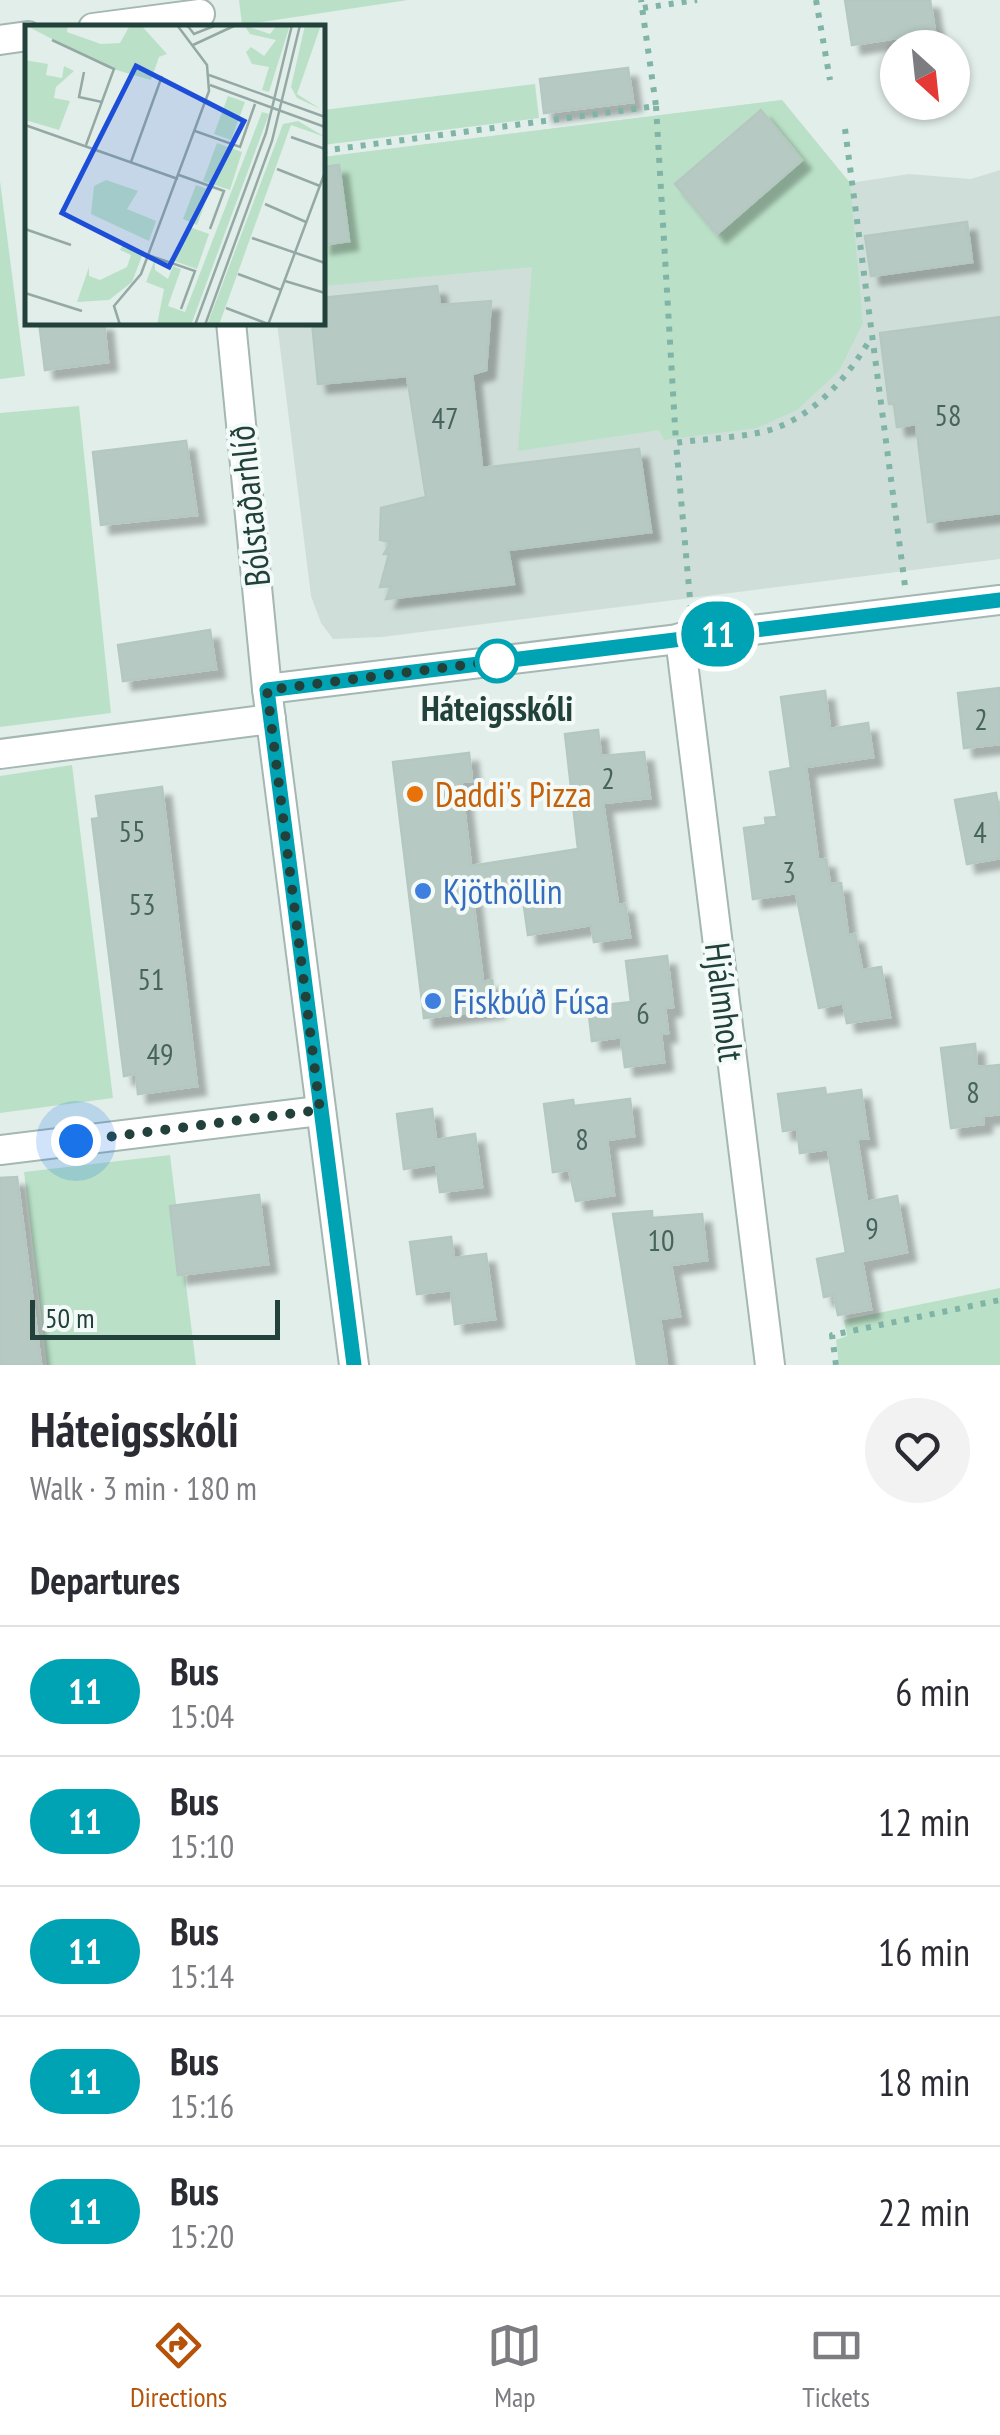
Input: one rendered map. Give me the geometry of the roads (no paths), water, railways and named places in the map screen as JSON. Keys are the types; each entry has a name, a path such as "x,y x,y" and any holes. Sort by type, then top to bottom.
{"street":[{"path":"116,25 200,14"},
{"path":"0,40 25,36"},
{"name":"Bólstaðarhlíð","path":"231,325 267,690 354,1365"},
{"path":"267,690 1000,600"},
{"name":"Hjálmholt","path":"687,637 770,1365"},
{"path":"0,754 271,718"},
{"path":"0,1150 320,1110"}],"place":[{"name":"Háteigsskóli","path":"497,661"},
{"name":"Daddi's Pizza","path":"415,794"},
{"name":"Kjöthöllin","path":"423,891"},
{"name":"Fiskbúð Fúsa","path":"433,1001"}]}
